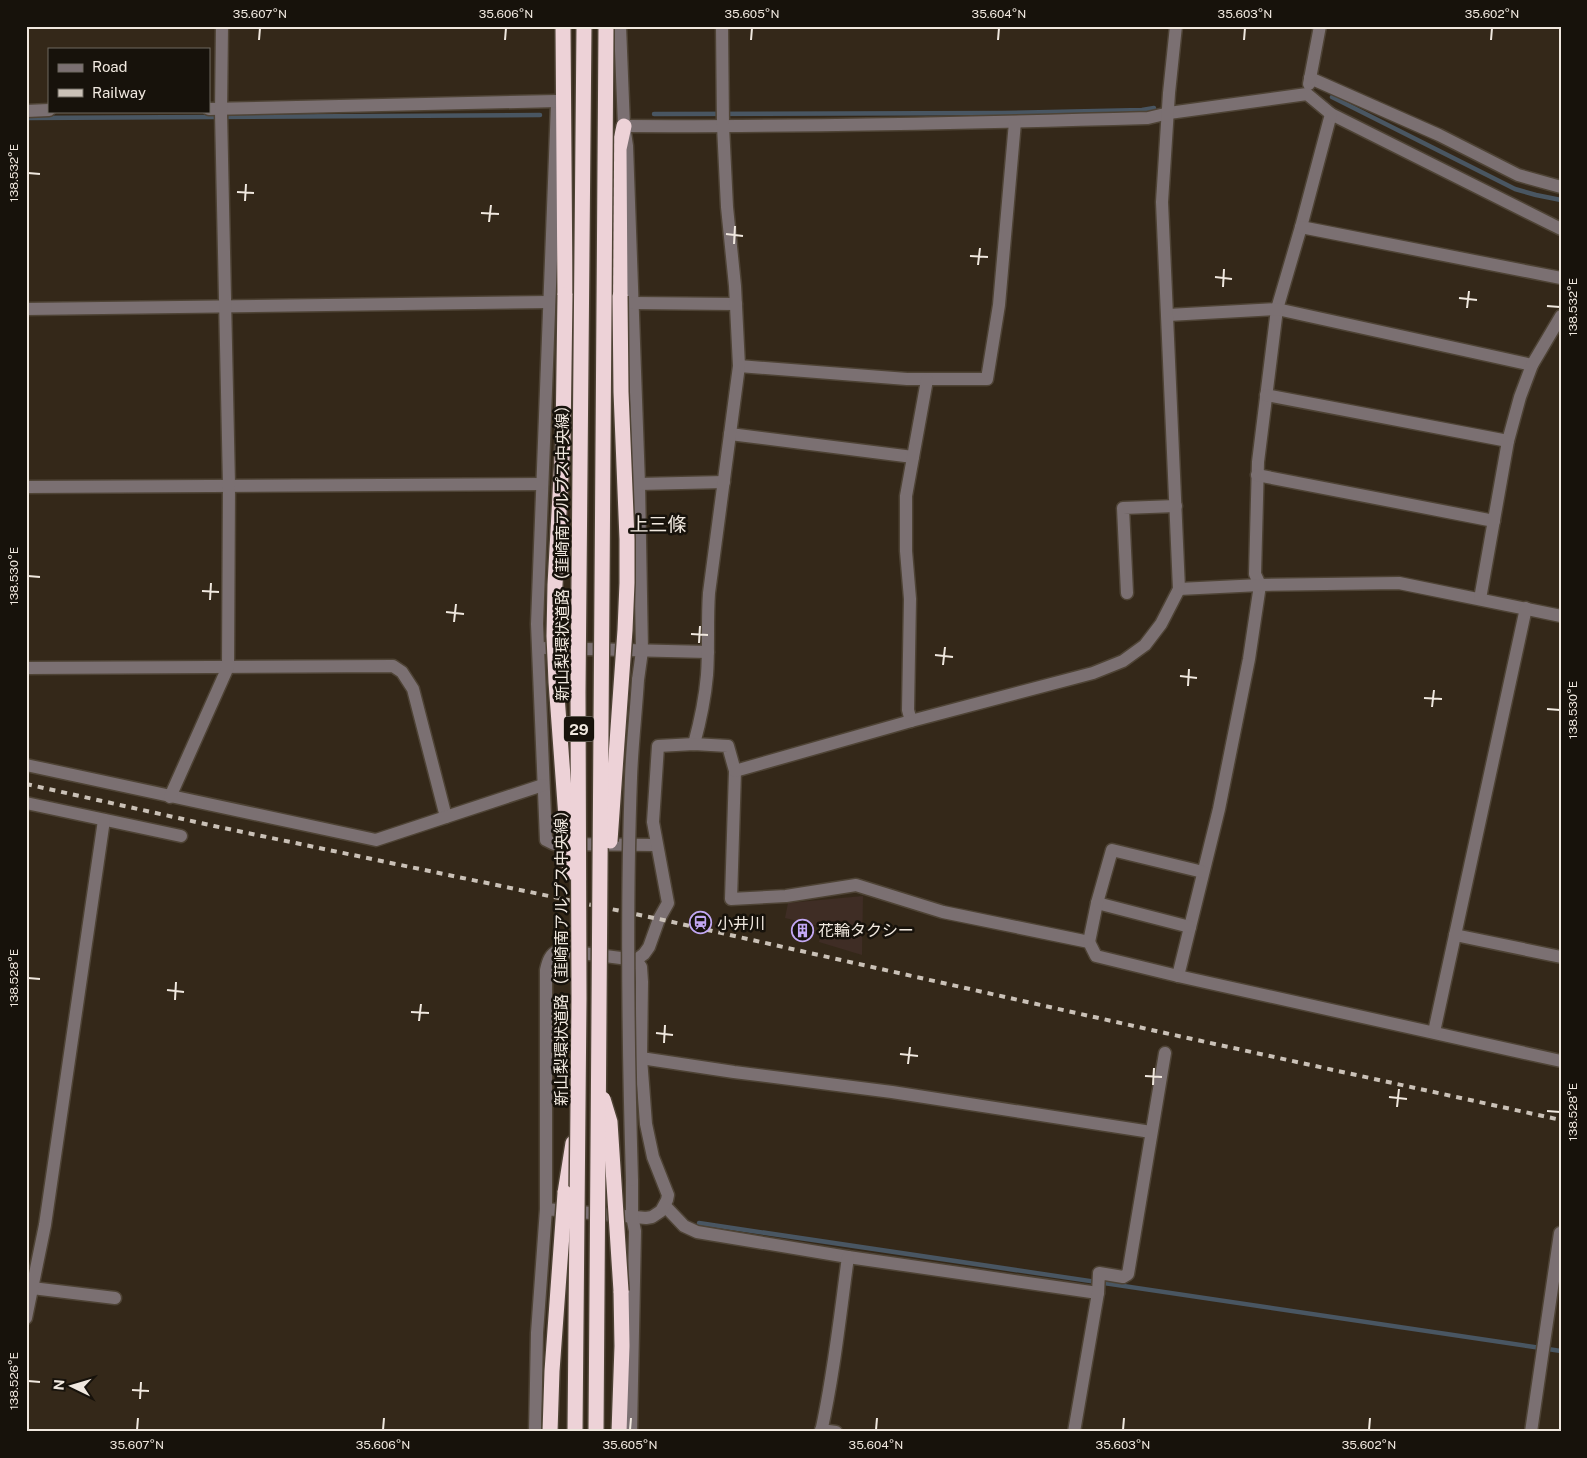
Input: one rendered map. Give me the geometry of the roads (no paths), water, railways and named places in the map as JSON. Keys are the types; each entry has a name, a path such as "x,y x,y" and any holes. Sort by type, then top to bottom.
{"highway":[{"path":"562,26 560,137 565,295 563,440 554,636 579,998"},
{"name":"新山梨環状道路（韮崎南アルプス中央線）","path":"575,1432 579,998 578,683 584,26"},
{"name":"29","path":"596,1432 606,26"},
{"path":"599,1000 627,583 621,392 626,299 619,149 624,126"},
{"path":"599,1083 610,1122 621,1291 622,1346 619,1432"},
{"path":"550,1432 552,1371 565,1193 578,1116"}],"street":[{"path":"170,797 228,667 229,485 226,307 218,114 222,26"},
{"path":"620,26 624,126 1015,122 1148,118 1169,113 1306,94 1331,114 1561,230"},
{"path":"694,744 705,695 709,593 739,366 736,304 727,207 723,124 722,26"},
{"path":"735,771 911,721 1093,673 1123,661 1145,645 1161,624 1179,589 1162,202 1169,93 1176,26"},
{"path":"1306,94 1320,26"},
{"path":"1310,78 1439,135 1518,175 1561,187"},
{"path":"218,114 561,98"},
{"path":"26,111 48,110"},
{"path":"1178,976 1219,809 1245,677 1260,585 1255,574 1257,475 1277,309 1331,114"},
{"path":"739,366 927,380 987,379 999,305 1015,122"},
{"path":"560,137 549,302 538,648 546,840 554,844 656,845"},
{"path":"1301,227 1561,278"},
{"path":"631,1432 635,1231 632,1216 628,1066 629,858 631,776 642,651 639,484 626,299 736,304"},
{"path":"26,309 549,302"},
{"path":"1168,315 1277,309 1532,365"},
{"path":"1480,598 1508,441 1520,397 1532,365 1555,338 1561,316"},
{"path":"911,721 908,710 910,599 906,551 906,496 927,380"},
{"path":"1266,395 1508,441"},
{"path":"730,434 912,457"},
{"path":"1257,475 1494,521"},
{"path":"639,484 724,482"},
{"path":"26,486 542,484"},
{"path":"1127,593 1123,508 1176,506"},
{"path":"1179,589 1260,585 1399,583 1561,616"},
{"path":"1434,1032 1526,608"},
{"path":"538,648 708,652"},
{"path":"26,668 393,666 402,672 412,689 446,817"},
{"path":"636,960 649,947 668,903 653,822 658,746 694,744 728,746 735,771 731,899 786,896 856,885 943,912 1089,942"},
{"path":"26,765 376,840 543,785"},
{"path":"26,803 181,836"},
{"path":"27,1310 45,1225 104,820"},
{"path":"1203,872 1112,850 1097,903 1089,942 1096,956 1561,1061"},
{"path":"1097,903 1190,927"},
{"path":"1455,935 1561,957"},
{"path":"534,1432 537,1342 546,1209 546,970 554,952 559,950 636,960 642,967 641,1058 646,1124 653,1157 668,1194 665,1206 652,1217 546,1209"},
{"path":"1074,1432 1098,1293 1099,1273 1123,1277 1128,1274 1165,1053"},
{"path":"641,1058 892,1092 1151,1132"},
{"path":"665,1206 684,1226 697,1232 848,1257 1098,1293"},
{"path":"1531,1432 1560,1233"},
{"path":"836,1432 821,1431 833,1370 848,1257"},
{"path":"32,1288 114,1298"}],"waterway":[{"path":"1332,97 1515,189 1561,200"},
{"path":"654,114 1002,113 1142,110 1154,108"},
{"path":"26,118 540,115"},
{"path":"699,1223 1561,1351"}],"railway":[{"path":"26,784 214,826 659,919 1561,1120"}],"place":[{"name":"小井川","path":"701,923"},
{"name":"花輪タクシー","path":"802,930"}],"district":[{"name":"上三條","path":"658,524"}]}
